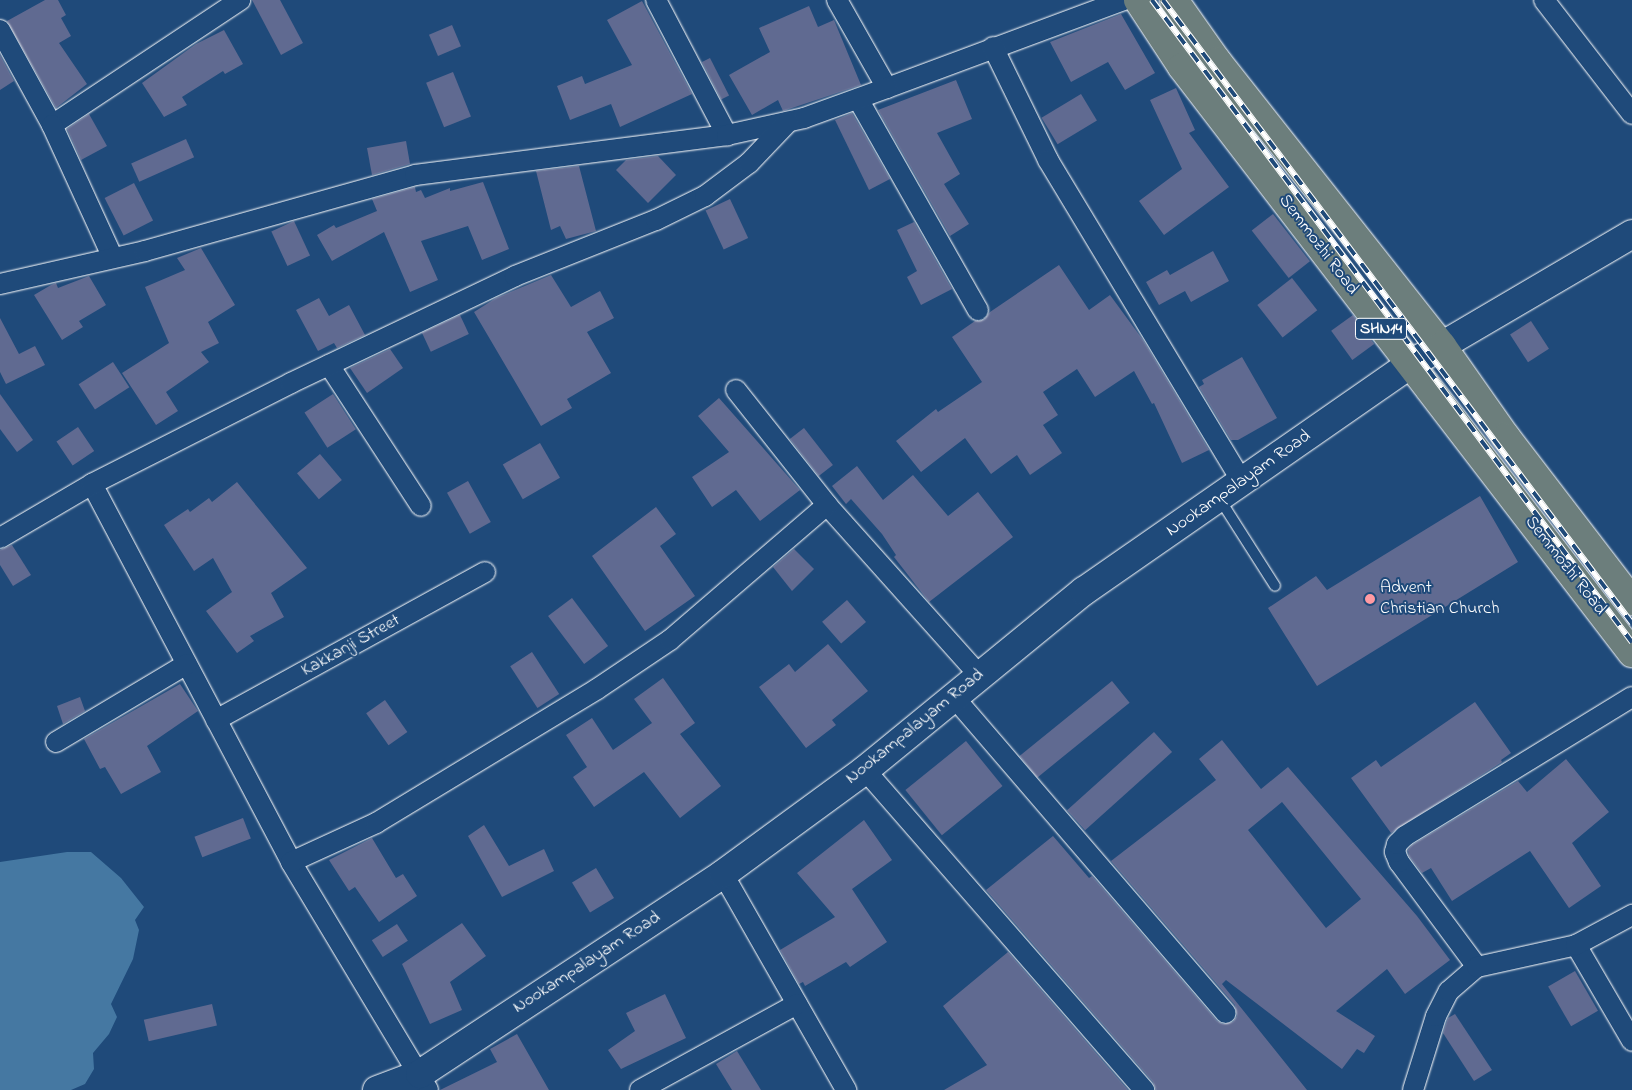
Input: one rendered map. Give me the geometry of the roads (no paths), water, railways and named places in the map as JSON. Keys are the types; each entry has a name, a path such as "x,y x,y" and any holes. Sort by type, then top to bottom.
{"main road":[{"name":"Semmozhi Road","path":"1138,0 1182,67 1409,366 1632,653"},
{"name":"Semmozhi Road","path":"1174,0 1217,61 1442,346 1506,437 1632,601"}],"street":[{"path":"52,126 240,0"},
{"path":"656,0 728,136"},
{"path":"837,0 887,88"},
{"path":"0,284 112,256 146,251 415,175 728,136 788,122 887,88 993,47 1089,6 1124,0"},
{"path":"1544,0 1632,114"},
{"path":"0,30 52,126 112,256"},
{"path":"993,47 1048,160 1242,481"},
{"path":"858,98 978,310"},
{"path":"0,538 92,484 329,365 515,276 656,220 705,196 749,162 788,122"},
{"name":"Nookampalayam Road","path":"377,1090 424,1082 723,874 865,770 979,674 1084,591 1409,366 1629,242"},
{"path":"329,365 421,506"},
{"path":"736,390 827,505 979,674"},
{"path":"92,484 291,862 424,1082"},
{"path":"291,862 376,823 597,689 670,640 827,505"},
{"name":"Kakkanji Street","path":"216,720 485,572"},
{"path":"56,742 186,664"},
{"path":"953,696 1226,1013"},
{"path":"1478,967 1399,862 1395,852 1398,844 1405,836 1632,697"},
{"path":"865,770 1144,1090"},
{"path":"723,874 846,1090"},
{"path":"1414,1090 1436,1016 1449,991 1478,967 1576,945 1632,915"},
{"path":"1576,945 1632,1041"},
{"path":"640,1090 797,1004"}],"lane":[{"path":"1219,498 1275,586"}],"water":[{"path":"67,852 91,852 121,878 144,907 135,920 139,930 133,959 111,1004 117,1017 109,1034 93,1053 94,1069 85,1084 71,1090 0,1090 0,862"}],"railway":[{"path":"1152,0 1632,642"},
{"path":"1163,0 1632,623"}],"place":[{"name":"Advent Christian Church","path":"1370,599"}]}
